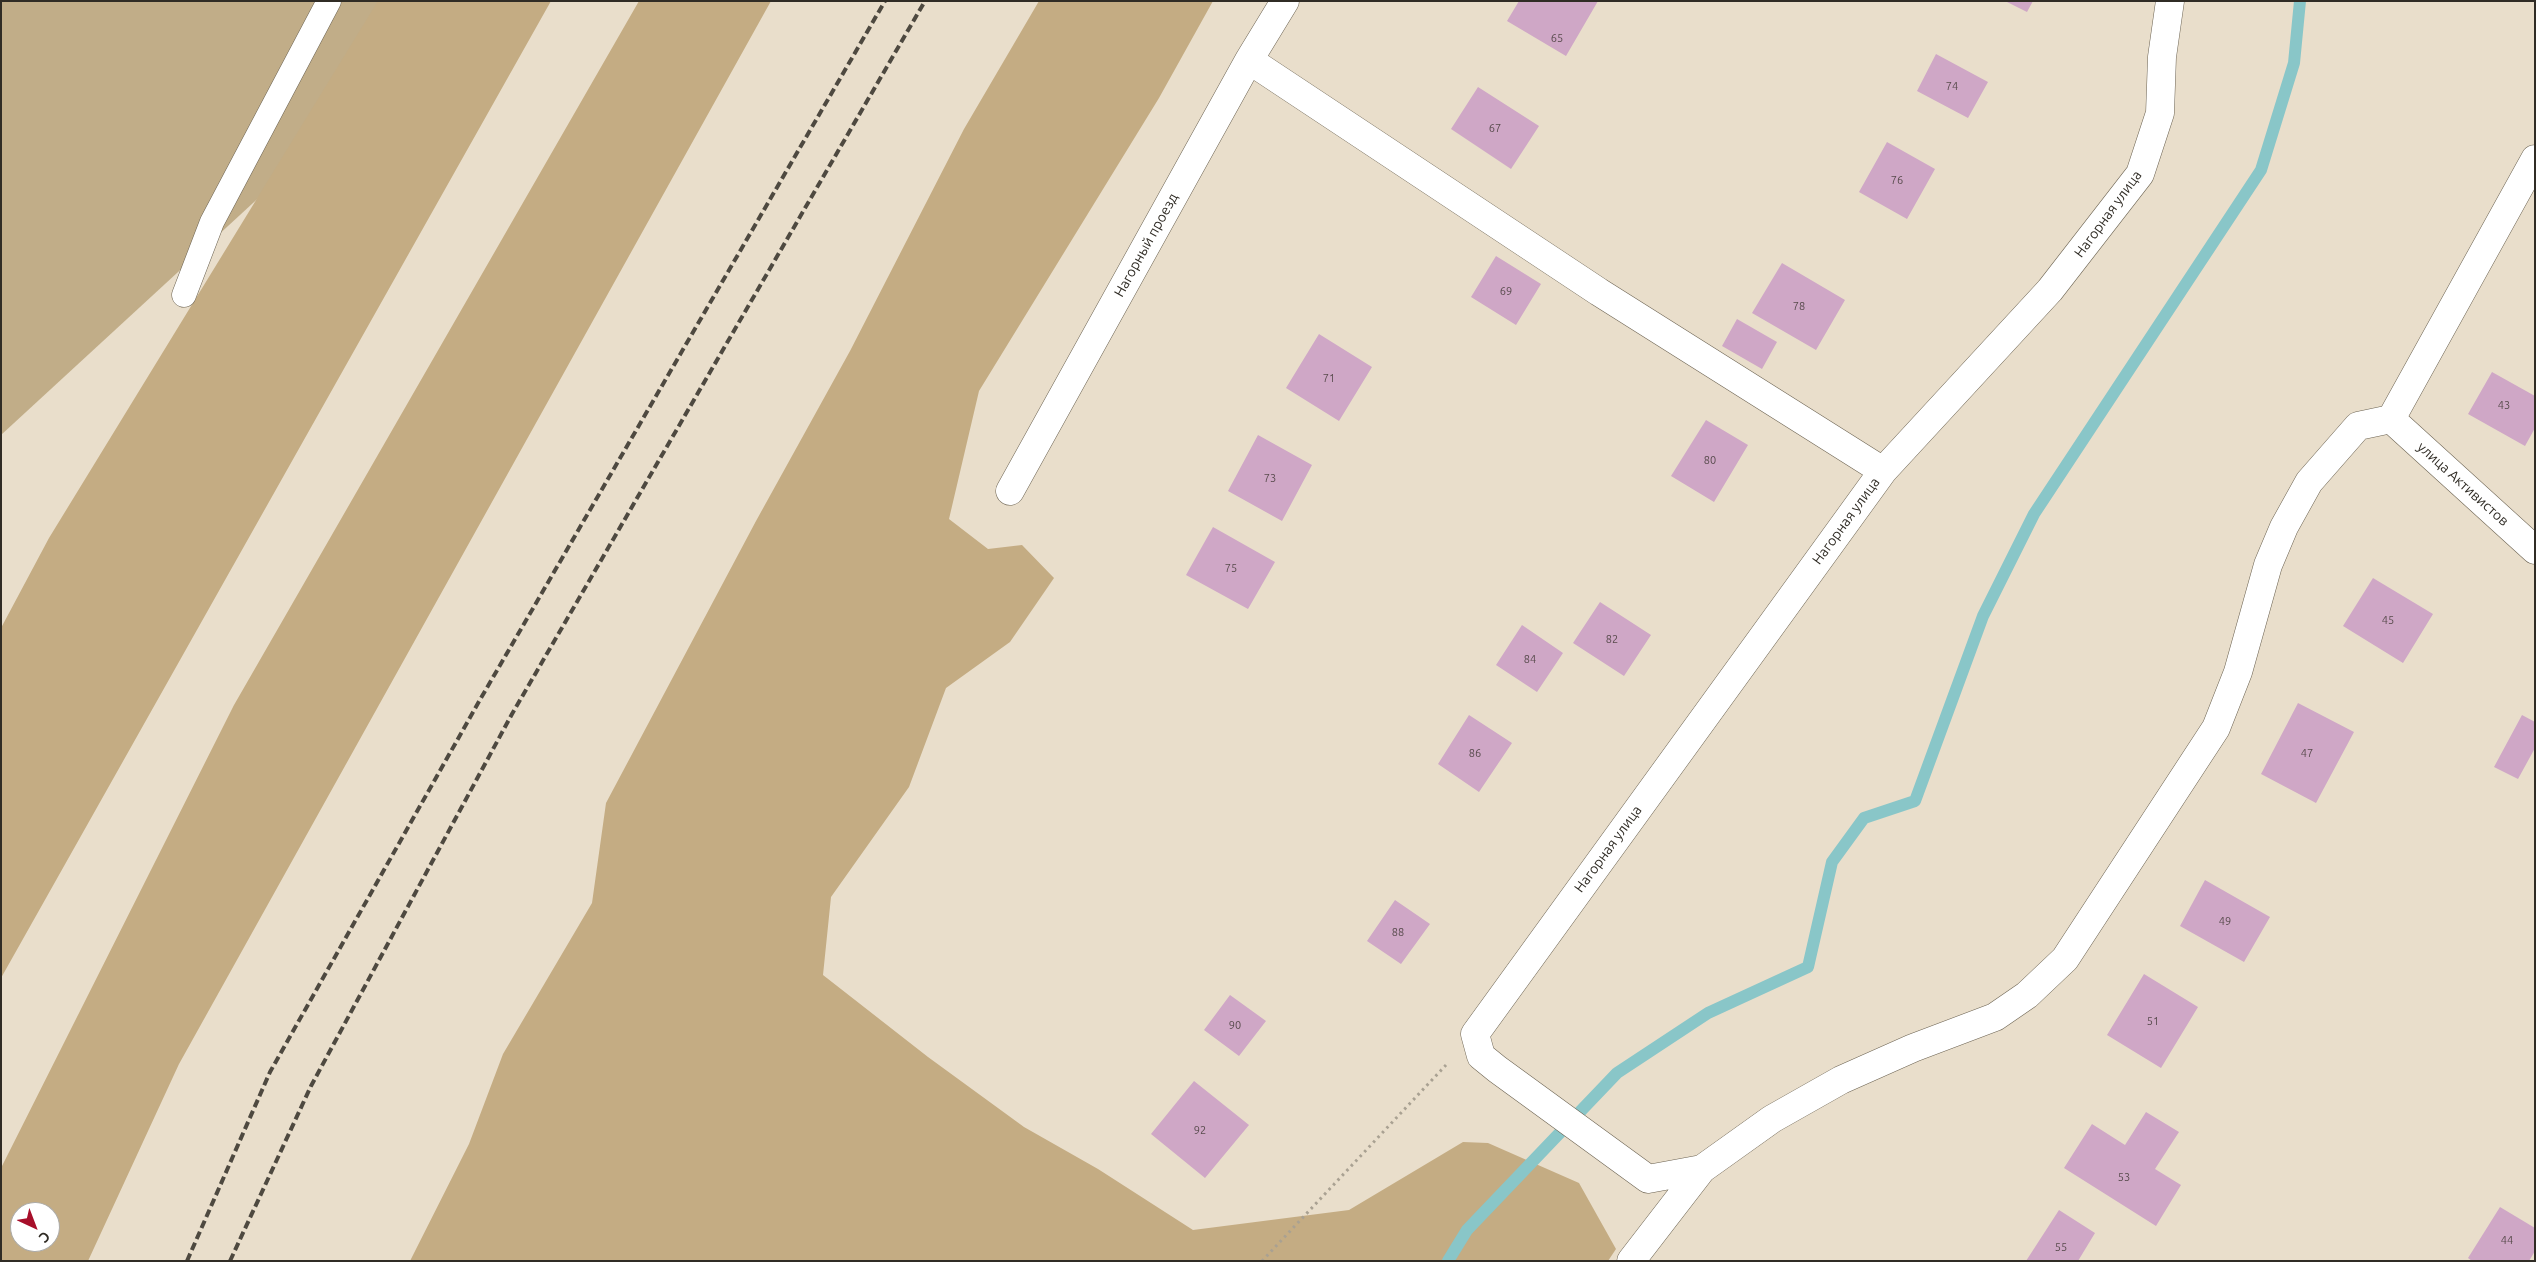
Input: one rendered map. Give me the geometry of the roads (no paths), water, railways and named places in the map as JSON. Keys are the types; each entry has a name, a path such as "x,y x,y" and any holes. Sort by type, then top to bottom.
{"street":[{"name":"Нагорный проезд","path":"1010,491 1249,60 1286,1"},
{"name":"Нагорная улица","path":"1702,1169 1648,1179 1481,1056 1475,1034 1883,471 2050,290 2140,174 2160,113 2162,57 2170,1"},
{"path":"1249,60 1599,292 1883,471"},
{"path":"1631,1261 1702,1169 1772,1119 1841,1080 1913,1048 1995,1017 2028,995 2065,959 2216,728 2238,672 2268,565 2284,527 2309,482 2358,426 2390,419 2535,158"},
{"name":"улица Активистов","path":"2390,419 2535,550"}],"lane":[{"path":"184,295 212,222 329,1"}],"waterway":[{"path":"1448,1261 1467,1230 1617,1073 1708,1013 1808,967 1832,862 1864,818 1915,801 1983,616 2034,514 2261,170 2294,63 2300,1"}],"railway":[{"path":"187,1261 270,1072 481,698 885,1"},
{"path":"230,1261 311,1086 512,714 925,1"}]}
